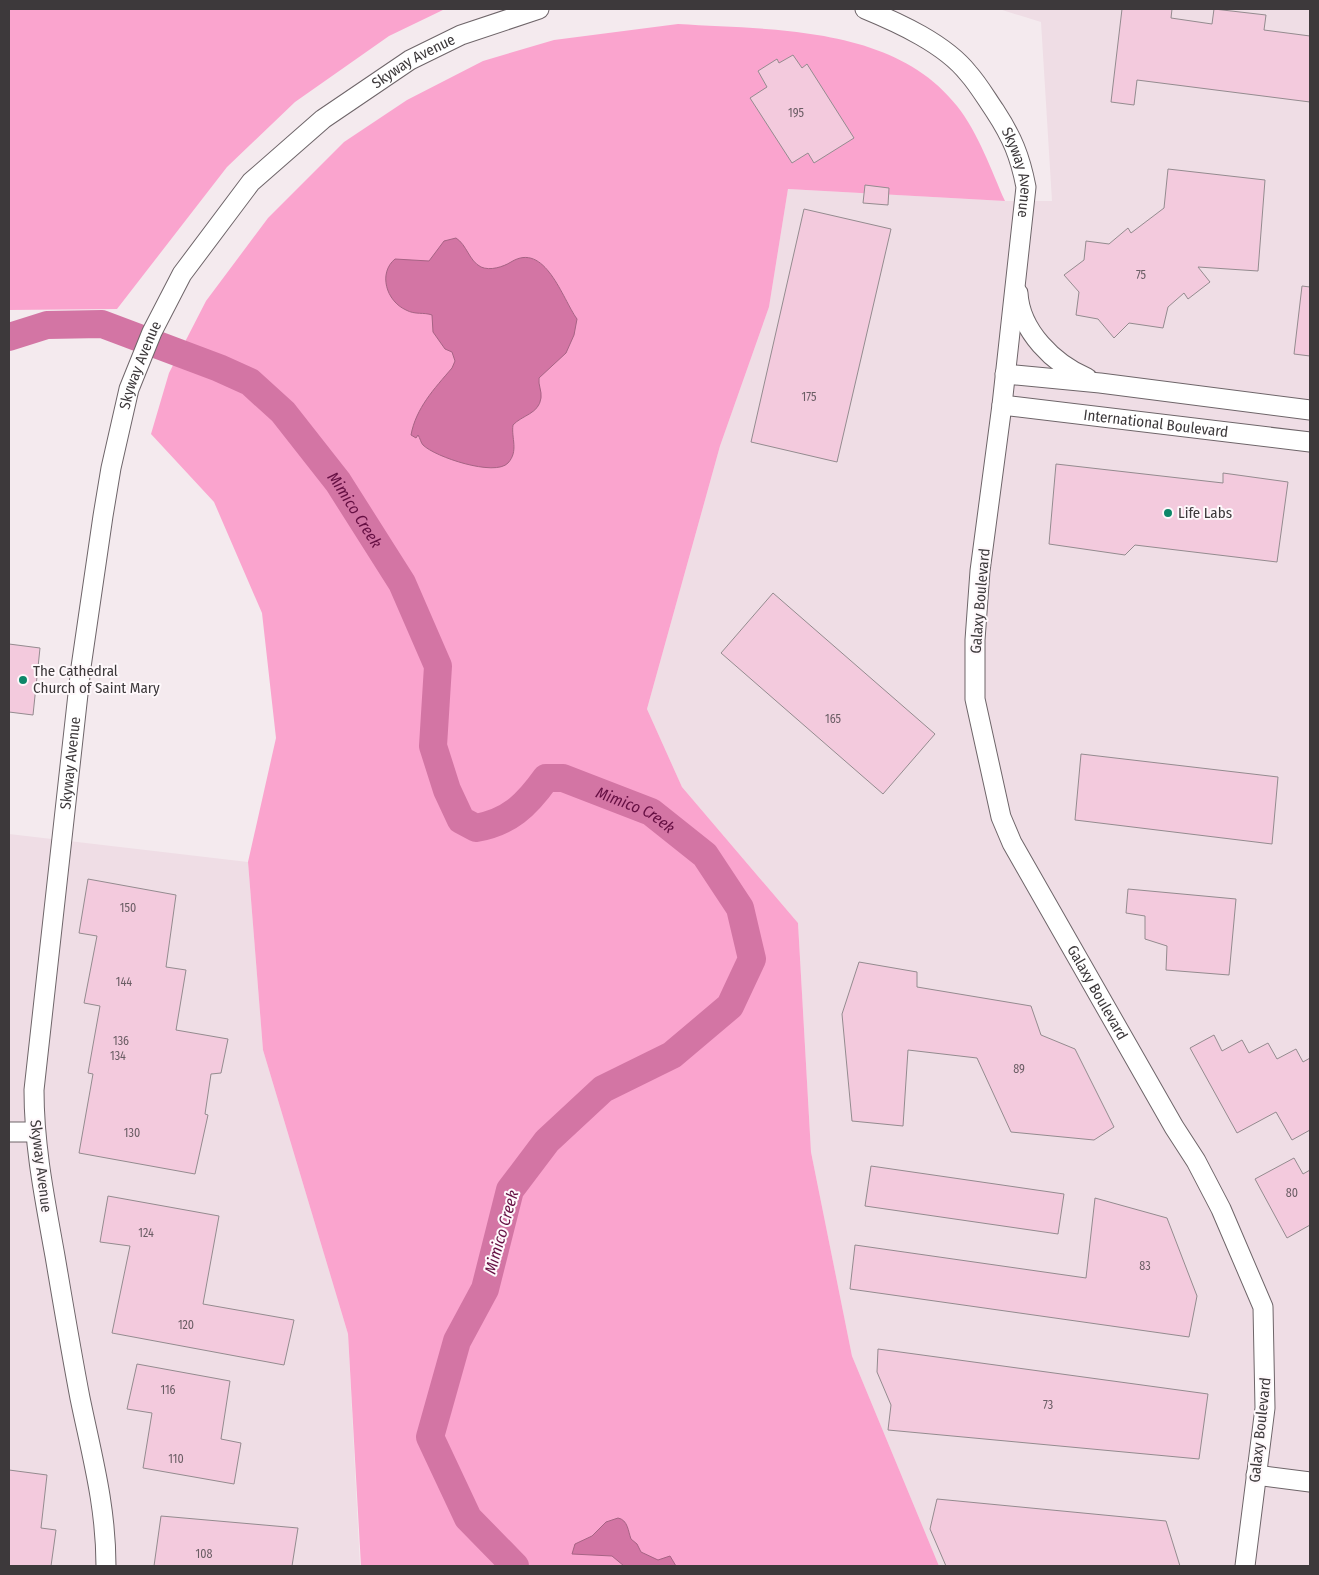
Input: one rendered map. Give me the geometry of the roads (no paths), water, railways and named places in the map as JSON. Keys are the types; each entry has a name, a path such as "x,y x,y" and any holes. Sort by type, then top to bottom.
{"street":[{"name":"Skyway Avenue","path":"106,1566 106,1535 97,1469 71,1349 45,1208 34,1132 34,1090 81,667 111,468 129,389 145,346 182,274 251,182 323,119 410,60 461,35 539,9"},
{"name":"Skyway Avenue","path":"866,9 892,20 935,45 968,72 1009,133 1021,160 1026,187 1002,405"},
{"path":"1016,275 1018,304 1035,337 1050,356 1074,373 1100,383"},
{"path":"1006,374 1100,383 1310,410"},
{"name":"International Boulevard","path":"1002,405 1310,442"},
{"name":"Galaxy Boulevard","path":"1002,405 980,571 975,640 975,699 986,758 1001,817 1012,843 1174,1127 1196,1161 1221,1209 1263,1307 1265,1408 1245,1566"},
{"path":"9,1132 34,1132"},
{"path":"1256,1475 1310,1482"}],"waterway":[{"name":"Mimico Creek","path":"9,337 47,325 102,324 219,368 250,382 283,412 338,482 402,583 438,666 433,746 447,790 461,820 476,828 498,822 524,805 546,778 563,778 651,812 705,855 740,908 752,959 730,1006 672,1055 603,1089 547,1141 510,1190 485,1289 457,1341 430,1437 468,1518 515,1566"}],"place":[{"name":"Life Labs","path":"1168,513"},
{"name":"The Cathedral Church of Saint Mary","path":"23,680"}]}
